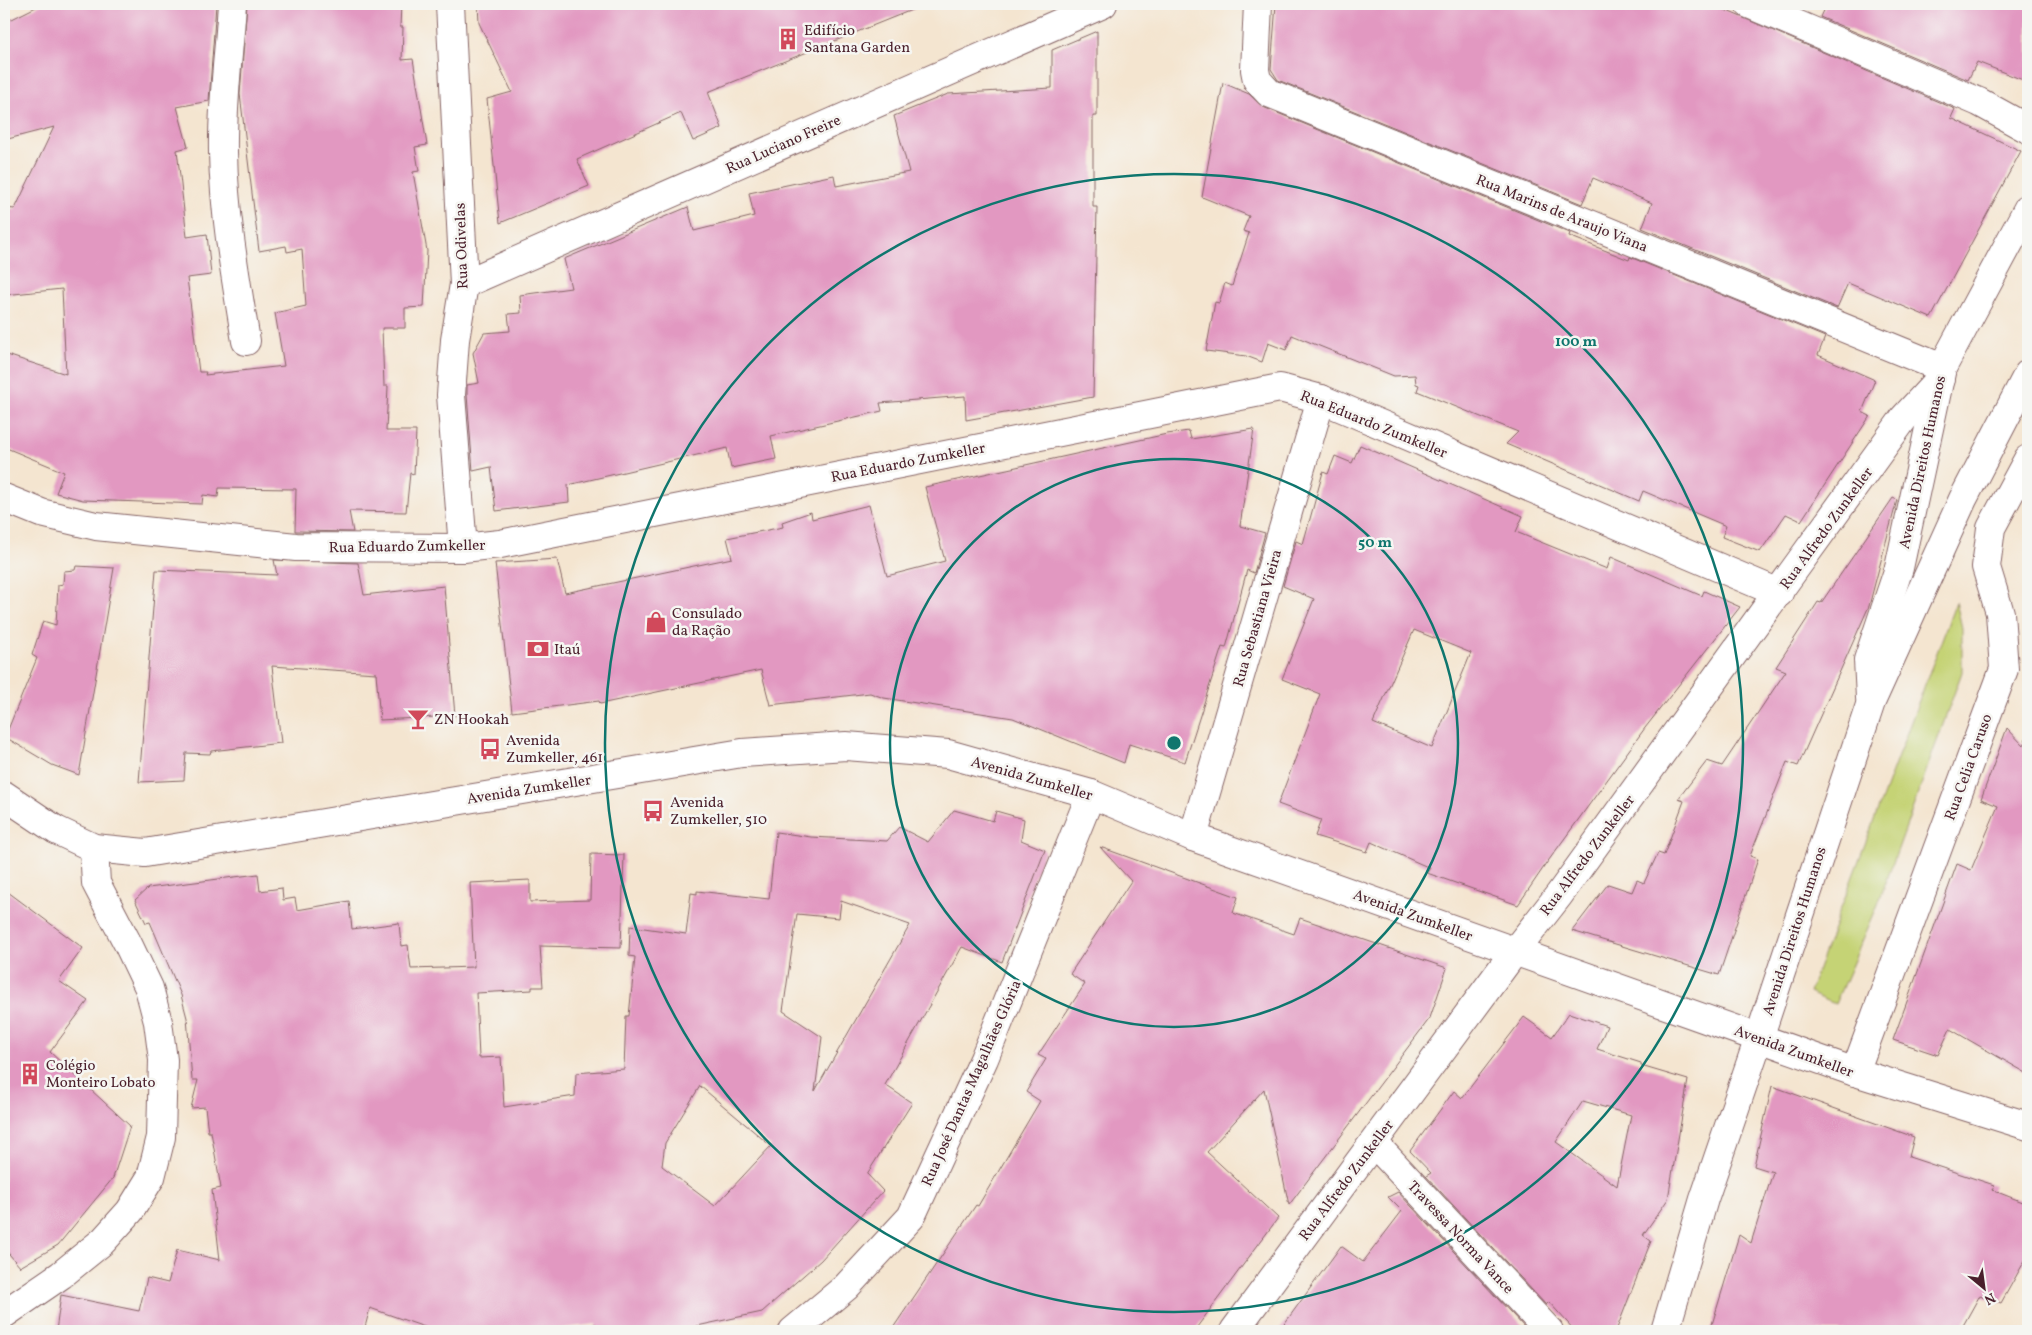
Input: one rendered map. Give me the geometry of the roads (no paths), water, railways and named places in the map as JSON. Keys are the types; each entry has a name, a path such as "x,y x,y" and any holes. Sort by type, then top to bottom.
{"street":[{"path":"232,4 224,99 223,154 238,290 246,341"},
{"name":"Rua Odivelas","path":"450,4 464,284 455,340 451,395 463,548"},
{"name":"Rua Luciano Freire","path":"464,284 1102,4"},
{"name":"Rua Marins de Araujo Viana","path":"1258,4 1255,70 1257,80 1268,93 1941,373"},
{"path":"1749,4 1978,102 2028,129"},
{"name":"Avenida Direitos Humanos","path":"1871,702 1868,660 1899,568 1941,373 2028,208"},
{"name":"Rua Alfredo Zunkeller","path":"1234,1331 1515,951 1559,895 1904,418 1941,373"},
{"name":"Avenida Direitos Humanos","path":"1665,1331 1704,1199 1871,702 1963,499 2028,374"},
{"name":"Rua Eduardo Zumkeller","path":"4,498 41,514 96,526 296,547 463,548 500,544 1280,388 1321,399 1779,593"},
{"name":"Rua Sebastiana Vieira","path":"1193,837 1321,399"},
{"name":"Rua Celia Caruso","path":"1855,1072 2004,669 2000,613 1986,567 1991,528 2028,459"},
{"name":"Avenida Zumkeller","path":"4,795 56,830 94,848 145,853 742,753 846,746 948,754 1091,794 1193,837 1759,1038 1855,1072 2028,1126"},
{"name":"Rua José Dantas Magalhães Glória","path":"793,1331 846,1287 911,1217 984,1059 1091,794"},
{"path":"4,1314 61,1275 103,1242 130,1211 151,1177 161,1136 163,1060 158,1022 149,988 96,883 94,848"},
{"name":"Travessa Norma Vance","path":"1374,1142 1549,1331"}],"place":[{"name":"Edifício Santana Garden","path":"788,39"},
{"name":"Consulado da Ração","path":"656,622"},
{"name":"Itaú","path":"538,649"},
{"name":"ZN Hookah","path":"418,719"},
{"name":"Avenida Zumkeller, 461","path":"490,749"},
{"name":"Avenida Zumkeller, 510","path":"653,811"},
{"name":"Colégio Monteiro Lobato","path":"30,1074"}]}
